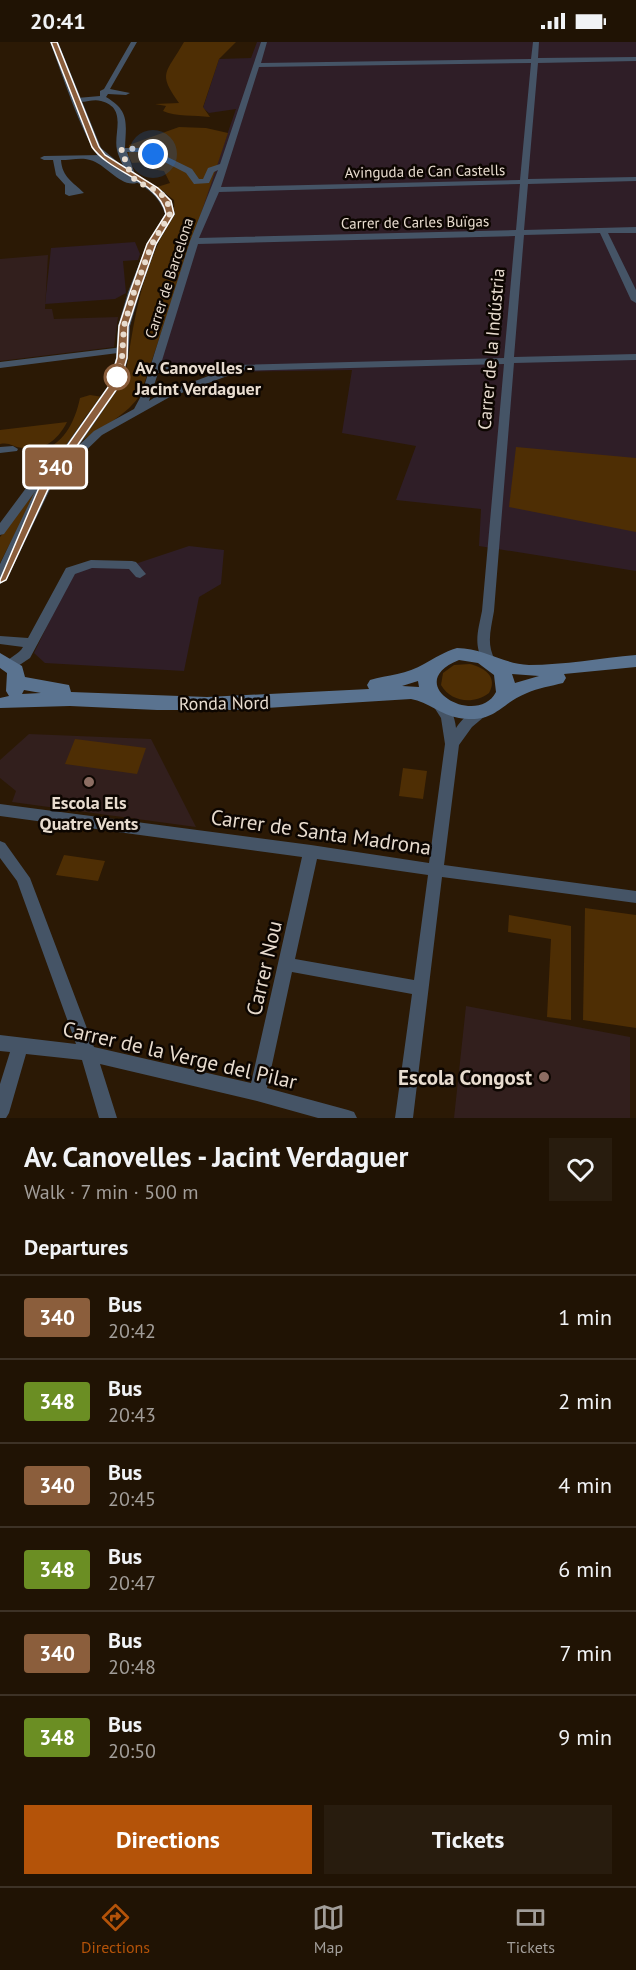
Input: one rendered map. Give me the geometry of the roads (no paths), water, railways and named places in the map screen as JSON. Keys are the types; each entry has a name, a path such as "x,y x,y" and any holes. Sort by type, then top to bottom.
{"main road":[{"path":"636,661 528,671 469,654 457,654 436,662 430,669 426,686 440,704 465,712 487,710 520,688 551,679 636,672"},
{"path":"3,705 15,692 17,682 16,671 5,662"},
{"path":"493,662 507,680 507,690 503,699"},
{"name":"Ronda Nord","path":"17,682 89,692 246,693 386,684 430,669"},
{"name":"Ronda Nord","path":"3,705 33,698 126,703 228,704 411,693 426,695 440,704"}],"street":[{"path":"54,42 96,147 97,157"},
{"path":"103,95 134,42"},
{"name":"Carrer de Barcelona","path":"138,411 151,387 194,241 216,190 264,42"},
{"name":"Carrer de la Indústria","path":"482,639 488,611 536,42"},
{"path":"257,65 636,59"},
{"path":"77,100 126,93"},
{"path":"103,95 122,116 121,150 136,179"},
{"path":"121,150 146,150 189,171 197,182 206,181 211,170 223,166"},
{"path":"0,579 46,483 114,386 123,350 124,326 145,261 170,214 167,201 156,190 97,157 45,158"},
{"path":"57,158 56,170 69,184"},
{"name":"Avinguda de Can Castells","path":"216,190 636,179"},
{"name":"Carrer de Carles Buïgas","path":"194,241 636,230"},
{"path":"603,231 636,300"},
{"path":"0,365 123,350"},
{"path":"156,370 636,357"},
{"path":"0,531 33,486 46,483 98,433 164,396 218,374 256,368"},
{"path":"0,450 13,449"},
{"path":"5,662 25,655 64,577 70,571 91,564 126,564 136,566 140,574"},
{"path":"457,654 474,648 482,639"},
{"path":"482,639 483,650 493,662"},
{"path":"0,640 31,644"},
{"path":"404,1118 452,744 448,717 440,704"},
{"path":"452,744 467,723 487,710"},
{"name":"Carrer de Santa Madrona","path":"0,810 636,897"},
{"path":"0,847 22,878 88,1053 108,1118"},
{"name":"Carrer Nou","path":"257,1093 311,851"},
{"path":"286,964 420,988"},
{"name":"Carrer de la Verge del Pilar","path":"0,1043 88,1053 257,1093 348,1118"},
{"path":"0,1113 20,1045"}],"place":[{"name":"Av. Canovelles - Jacint Verdaguer","path":"117,377"},
{"name":"Escola Els Quatre Vents","path":"89,782"},
{"name":"Escola Congost","path":"544,1077"}]}
